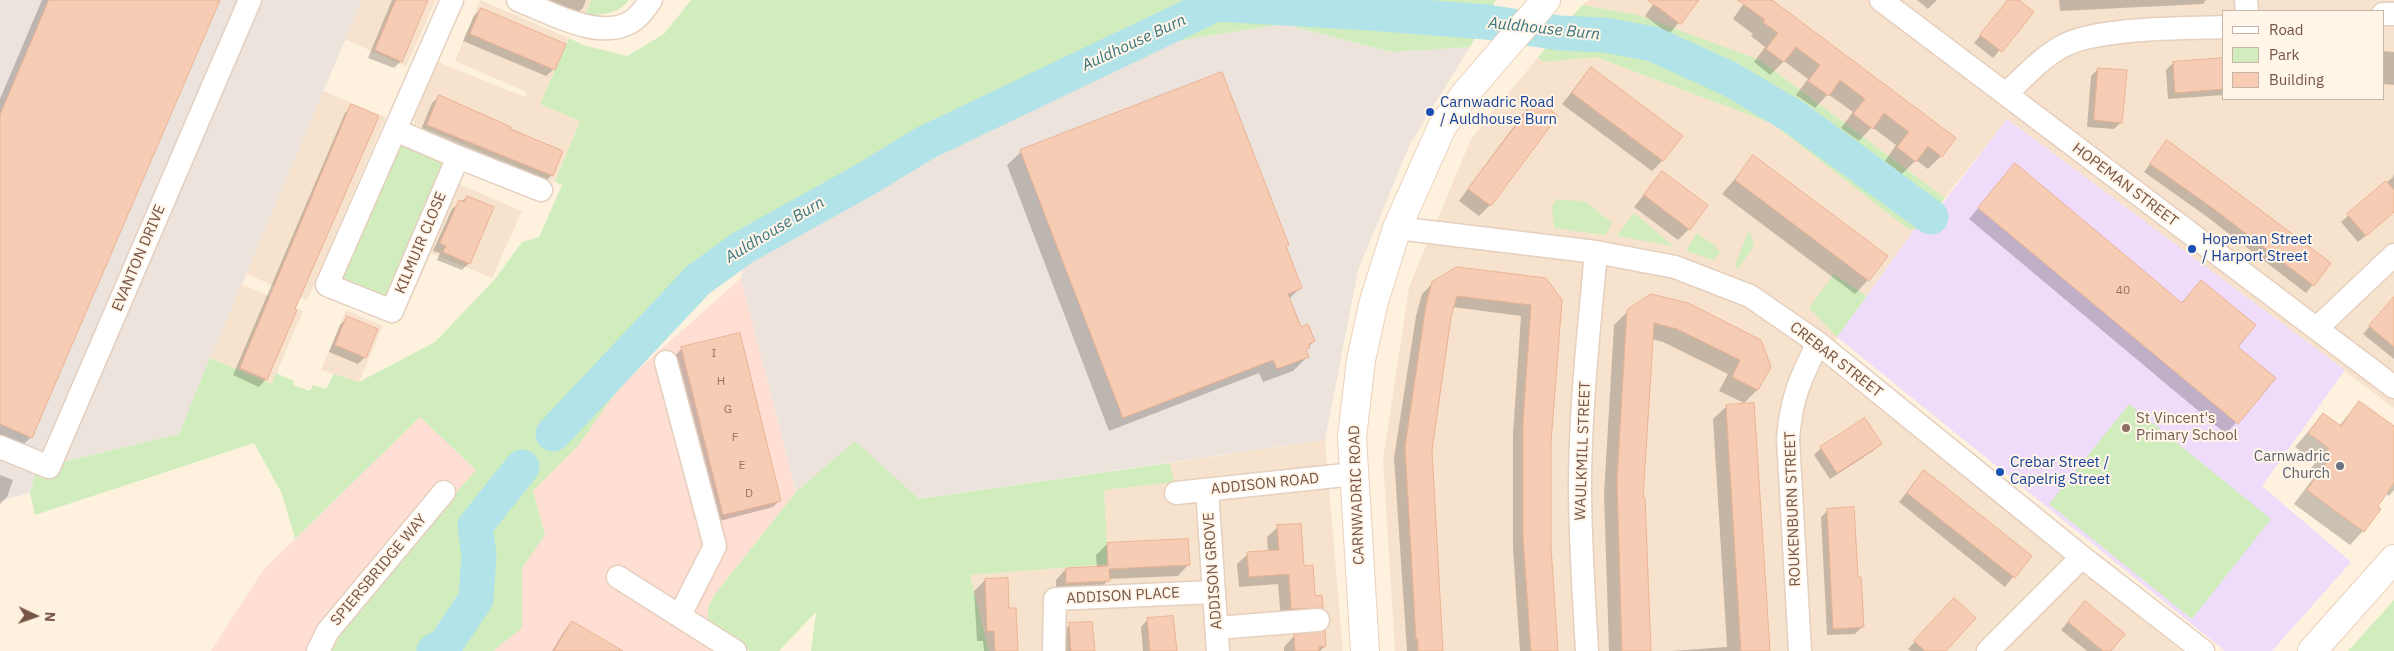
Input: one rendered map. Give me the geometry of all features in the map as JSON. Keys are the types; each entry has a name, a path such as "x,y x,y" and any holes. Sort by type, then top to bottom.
{"street":[{"name":"EVANTON DRIVE","path":"0,447 50,467 250,0"},
{"name":"KILMUIR CLOSE","path":"452,0 327,285 392,311 458,157"},
{"path":"518,0 592,28 610,29 630,22 651,0"},
{"name":"HOPEMAN STREET","path":"1881,0 2394,387"},
{"name":"CARNWADRIC ROAD","path":"1365,651 1352,437 1361,360 1374,301 1397,228 1442,127 1465,94 1541,2"},
{"path":"2006,94 2061,46 2084,38 2126,32 2222,27"},
{"path":"395,130 541,190"},
{"name":"CREBAR STREET","path":"1397,228 1596,252 1675,267 1714,280 1750,296 1818,343 2082,557 2203,651"},
{"name":"WAULKMILL STREET","path":"1587,651 1580,487 1584,389 1596,252"},
{"path":"2317,328 2394,255"},
{"name":"ROUKENBURN STREET","path":"1800,651 1788,440 1791,409 1798,384 1818,343"},
{"path":"666,362 715,546 680,615"},
{"name":"ADDISON ROAD","path":"1176,493 1354,474"},
{"name":"ADDISON GROVE","path":"1207,490 1218,651"},
{"name":"SPIERSBRIDGE WAY","path":"318,651 328,632 444,492"},
{"path":"1988,651 2082,557"},
{"path":"2312,651 2394,559"},
{"path":"618,577 735,651"},
{"name":"ADDISON PLACE","path":"1054,651 1055,599 1214,592"},
{"path":"1216,628 1318,620"}],"shaded area":[{"path":"0,0 362,0 179,434 37,468 30,493 0,501"},
{"path":"362,0 436,0 406,67 345,39"},
{"path":"480,0 569,38 540,104 580,121 555,182 415,124 413,119 438,62 525,97 527,92 455,61"},
{"path":"550,0 591,0 585,15"},
{"path":"1589,0 2394,0 2394,408 2007,119 1945,198 1760,60 1582,5"},
{"path":"1283,24 1391,52 1470,47 1410,144 1358,270 1325,440 918,499 855,442 796,492 741,278 746,249 1176,41"},
{"path":"1538,57 1543,62 1596,57 1773,124 1908,229 1915,229 1837,337 1826,366 2182,651 1395,651 1383,460 1409,287 1471,139"},
{"path":"323,91 386,117 307,300 246,274"},
{"name":"St Vincent's Primary School","path":"2007,119 2345,370 2262,486 2351,562 2272,651 2225,651 1837,337 1915,229 1923,229"},
{"path":"459,184 522,211 492,278 430,253"},
{"path":"741,278 796,492 715,594 708,607 740,651 211,651 263,570 420,417 476,470 514,473 631,376"},
{"path":"241,284 303,311 272,384 210,358"},
{"path":"346,310 383,326 359,382 321,370"},
{"path":"1325,440 1343,651 989,651 970,575 1108,564 1104,489 1173,482 1170,463"}],"green space":[{"path":"591,0 629,0 625,5 610,13 585,15"},
{"path":"691,0 1496,0 1470,47 1391,52 1283,24 1176,41 746,249 631,371 578,446 533,491 545,535 522,568 522,628 493,651 332,651 351,612 476,470 420,417 295,539 282,494 254,443 35,515 30,493 37,468 179,434 210,358 272,384 276,373 294,381 293,385 310,391 313,385 326,389 334,374 359,382 435,342 495,279 522,242 539,237 562,185 555,182 580,121 540,104 569,38 583,45 627,56 664,34"},
{"path":"1582,5 1638,15 1760,60 1945,198 1922,229 1908,229 1773,124 1596,57 1543,62 1538,57"},
{"path":"404,143 440,159 443,166 388,298 344,284 341,277 396,146"},
{"path":"1557,199 1586,202 1612,223 1605,235 1554,228 1552,206"},
{"path":"1634,213 1673,246 1617,236"},
{"path":"1749,230 1754,246 1738,269 1735,265"},
{"path":"1697,233 1715,246 1720,253 1713,260 1686,251"},
{"path":"1834,274 1867,296 1837,337 1809,308"},
{"path":"2129,404 2271,519 2192,619 2049,504"},
{"path":"855,441 919,499 1170,463 1174,482 1104,490 1108,564 970,575 989,651 811,651 816,612 779,651 750,651 708,625 708,607 715,594 796,492"},
{"path":"2394,600 2394,651 2348,651"}],"building":[{"path":"49,0 220,0 32,438 0,424 0,115"},
{"path":"396,0 428,0 402,62 375,50"},
{"path":"1648,0 1699,0 1681,24"},
{"path":"1738,0 1772,0 1956,138 1942,157 1928,146 1916,162 1897,147 1909,132 1884,113 1873,129 1853,114 1865,99 1840,80 1829,96 1808,81 1820,65 1796,47 1784,62 1766,49 1778,33 1763,22 1765,20"},
{"path":"2008,0 2019,0 2034,12 2002,52 1980,35"},
{"path":"481,8 566,44 555,70 470,34"},
{"path":"2222,58 2222,89 2175,93 2173,62"},
{"path":"1591,67 1683,136 1663,161 1572,93"},
{"path":"2098,68 2127,70 2122,123 2094,120"},
{"path":"1222,72 1289,245 1286,246 1302,288 1288,294 1301,327 1308,324 1315,341 1309,344 1310,348 1306,349 1309,357 1277,369 1273,360 1123,418 1020,150"},
{"path":"439,95 511,127 510,129 563,151 553,176 427,125"},
{"path":"1536,99 1558,116 1491,206 1468,189"},
{"path":"351,104 379,116 295,309 297,310 267,380 240,368"},
{"path":"2167,140 2331,263 2314,286 2214,209 2150,164"},
{"path":"1753,155 1888,256 1869,281 1735,180"},
{"name":"St Vincent's Primary School","path":"2015,163 2182,303 2201,280 2256,325 2238,347 2276,378 2238,424 1978,208"},
{"path":"1662,171 1708,205 1690,230 1644,195"},
{"path":"2386,181 2394,190 2394,212 2366,236 2347,214"},
{"path":"467,196 494,207 470,264 443,252 446,246 440,243 459,200 464,202"},
{"path":"1457,267 1546,278 1562,300 1551,442 1551,547 1558,651 1531,651 1523,537 1523,423 1531,305 1457,296 1451,317 1432,450 1443,651 1418,651 1405,447 1426,305 1432,282"},
{"path":"1651,294 1688,303 1761,340 1771,367 1758,390 1732,377 1740,360 1677,329 1654,323 1643,498 1645,498 1651,651 1622,651 1617,480 1627,310"},
{"path":"2394,297 2394,347 2369,326"},
{"path":"347,316 378,329 366,358 335,345"},
{"path":"740,333 781,501 723,515 681,347"},
{"name":"Carnwadric Church","path":"2359,401 2394,426 2394,483 2378,506 2381,509 2364,532 2307,490 2327,462 2321,458 2329,448 2308,433 2323,413 2341,426"},
{"path":"1754,403 1770,651 1741,651 1726,405"},
{"path":"1865,418 1882,444 1837,473 1820,447"},
{"path":"1924,470 2032,556 2015,578 1907,493"},
{"path":"1854,507 1858,577 1861,577 1864,627 1833,629 1827,509"},
{"path":"1301,524 1304,566 1313,565 1315,596 1322,595 1323,608 1291,609 1289,574 1249,577 1247,552 1279,550 1277,525"},
{"path":"1188,539 1190,565 1109,569 1110,581 1066,583 1066,568 1108,566 1107,543"},
{"path":"1008,578 1009,608 1016,608 1018,651 995,651 994,631 987,631 985,579"},
{"path":"1954,598 1976,618 1946,651 1925,651 1914,641"},
{"path":"2085,601 2125,634 2111,651 2103,651 2068,622"},
{"path":"1173,616 1177,651 1150,651 1147,618"},
{"path":"572,621 623,651 554,651"},
{"path":"1092,622 1095,651 1071,651 1069,623"},
{"path":"1325,631 1326,646 1319,647 1319,651 1295,651 1294,635"}],"waterway":[{"name":"Auldhouse Burn","path":"553,434 698,280 742,248 866,179 925,143 1216,4 1486,22 1560,33 1605,35 1653,44 1730,79 1794,117 1931,217"},
{"name":"Auldhouse Burn","path":"434,651 445,645 476,599 479,555 475,526 522,467"}],"place":[{"name":"Carnwadric Road / Auldhouse Burn","path":"1430,112"},
{"name":"Hopeman Street / Harport Street","path":"2192,249"},
{"name":"St Vincent's Primary School","path":"2126,428"},
{"name":"Carnwadric Church","path":"2340,466"},
{"name":"Crebar Street / Capelrig Street","path":"2000,472"}]}
